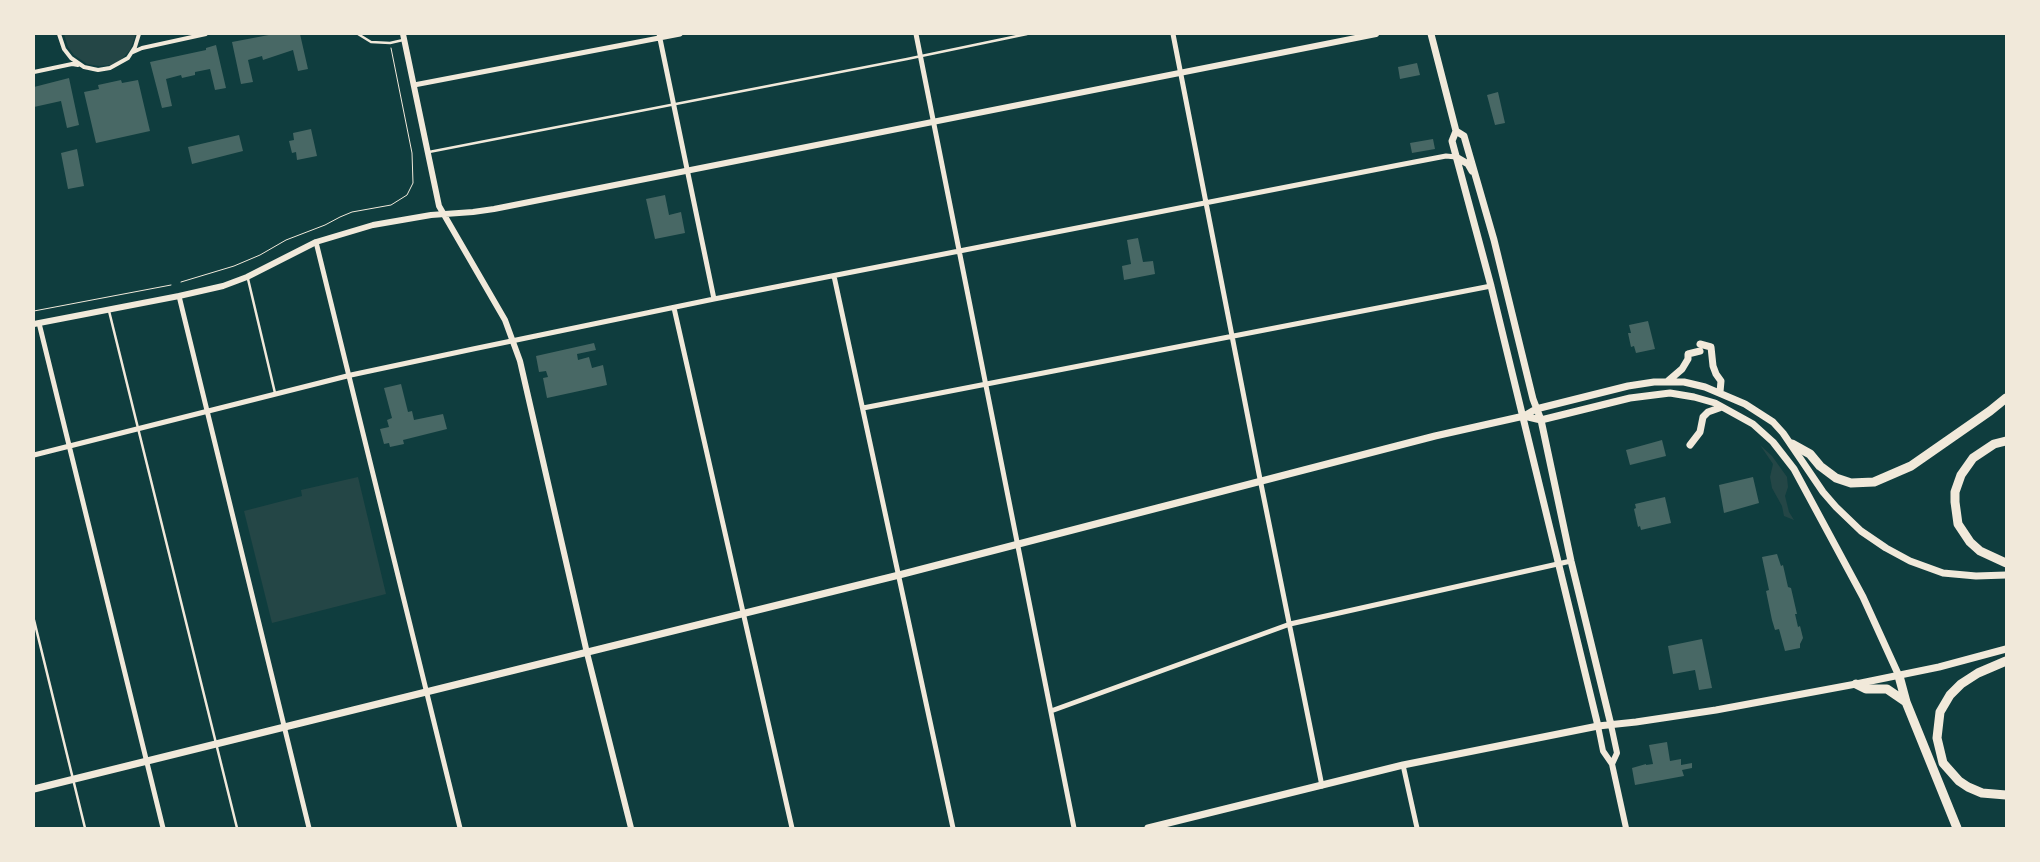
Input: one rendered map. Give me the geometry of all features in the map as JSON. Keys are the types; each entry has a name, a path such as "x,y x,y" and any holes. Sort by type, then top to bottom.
{"highway":[{"path":"1792,444 1810,454 1820,466 1836,478 1852,483 1874,482 1911,466 2006,398"},
{"path":"2006,441 1994,444 1973,458 1961,475 1955,492 1954,502 1958,524 1970,542 1980,551 2006,563"},
{"path":"2006,661 1978,673 1950,694 1940,712 1937,738 1944,763 1959,781 1975,791 1990,795 2006,795"},
{"path":"1899,676 1906,702 1958,828"},
{"path":"1856,684 1866,689 1886,689 1906,702"}],"main road":[{"path":"1431,34 1456,131 1464,136 1479,184 1536,409 1541,420 1571,561 1611,725"},
{"path":"1456,131 1452,138 1456,157 1492,286 1598,726"},
{"path":"1456,157 1468,164 1479,184"},
{"path":"1668,381 1682,369 1688,359 1688,354 1700,348 1711,346 1713,366 1721,380 1720,392"},
{"path":"34,789 899,575 1435,436 1524,416 1536,409 1628,386 1668,381 1697,384 1720,392 1745,404 1772,422 1792,444 1823,492 1836,507 1861,531 1910,562 1943,573 1976,576 2006,575"},
{"path":"1524,416 1541,420 1630,398 1656,394 1681,394 1722,406 1753,424 1764,433 1794,469 1866,603 1899,676"},
{"path":"1690,445 1700,432 1703,417 1708,412 1722,406"},
{"path":"1148,828 1403,766 1598,726 1716,710 1899,676 2006,649"}],"street":[{"path":"59,34 67,54 81,65"},
{"path":"132,52 139,34"},
{"path":"34,72 72,64 98,70 110,68 122,62 132,52 142,48 206,34"},
{"path":"414,85 659,36 680,34"},
{"path":"916,34 1074,828"},
{"path":"1173,34 1260,482 1322,786"},
{"path":"163,828 69,446 36,323 223,286 247,277 316,242 373,225 442,214 473,212 1376,34"},
{"path":"659,36 714,300"},
{"path":"404,37 427,152 442,214 505,320 514,341 587,653 631,828"},
{"path":"34,454 350,375 834,276 1443,157 1456,157"},
{"path":"316,242 460,828"},
{"path":"834,276 953,828"},
{"path":"863,408 1492,286"},
{"path":"179,296 309,828"},
{"path":"674,308 792,828"},
{"path":"1051,710 1290,624 1571,561"},
{"path":"1611,725 1617,752 1612,764"},
{"path":"1598,726 1603,751 1612,764 1626,828"},
{"path":"1403,766 1417,828"}],"lane":[{"path":"358,34 371,42 390,43 404,37"},
{"path":"427,152 1028,34"},
{"path":"247,277 276,394"},
{"path":"109,310 237,828"},
{"path":"34,620 85,828"}],"path":[{"path":"181,282 234,266 260,255 286,240 352,212 391,205 407,195 413,183 412,152 390,43"},
{"path":"34,311 171,285"}],"shaded area":[{"path":"64,34 136,34 130,50 121,60 111,65 99,66 87,64 74,55 68,47"},
{"path":"1760,445 1772,456 1787,477 1788,487 1785,496 1789,512 1794,520 1784,516 1782,506 1772,488 1770,477 1773,464"},
{"path":"358,477 386,594 272,623 244,511 302,496 301,490"}],"building":[{"path":"274,34 300,34 308,69 298,71 293,50 263,60 262,56 248,60 253,82 241,84 232,42"},
{"path":"216,45 226,88 215,90 210,69 195,72 195,75 182,78 181,75 166,79 172,106 162,108 150,62 206,50 206,48"},
{"path":"1417,63 1420,75 1400,79 1398,67"},
{"path":"69,78 79,125 67,128 61,101 34,107 34,87"},
{"path":"121,80 122,83 138,80 150,131 96,143 84,92 99,89 98,85"},
{"path":"1498,92 1505,123 1495,125 1487,95"},
{"path":"311,129 317,156 297,160 296,152 292,153 289,141 294,140 293,133"},
{"path":"239,135 243,151 192,164 188,147"},
{"path":"1433,139 1435,149 1412,153 1410,143"},
{"path":"77,149 84,186 68,189 61,153"},
{"path":"665,195 669,215 681,212 685,233 655,239 646,199"},
{"path":"1138,238 1143,262 1153,261 1155,274 1124,280 1122,266 1131,264 1127,240"},
{"path":"1648,321 1655,349 1636,353 1634,346 1631,347 1628,333 1631,333 1629,325"},
{"path":"594,343 596,350 577,354 578,360 589,357 592,368 603,365 607,385 547,398 543,378 548,377 546,371 539,372 536,356"},
{"path":"401,384 408,412 412,411 414,420 443,414 447,429 403,440 404,444 390,447 389,443 384,444 380,429 389,427 387,420 392,418 384,388"},
{"path":"1662,440 1666,456 1630,465 1626,450"},
{"path":"1753,477 1759,503 1724,513 1719,485"},
{"path":"1665,497 1671,523 1641,530 1640,526 1638,527 1634,509 1636,508 1635,504"},
{"path":"1777,554 1781,566 1783,565 1788,587 1791,588 1798,627 1800,626 1803,638 1800,648 1785,651 1779,629 1775,630 1772,620 1766,591 1769,590 1762,557"},
{"path":"1702,639 1712,688 1699,690 1695,670 1673,674 1668,646"},
{"path":"1667,742 1670,761 1681,759 1681,765 1692,763 1692,768 1682,770 1684,776 1635,785 1632,768 1653,764 1649,745"}]}
